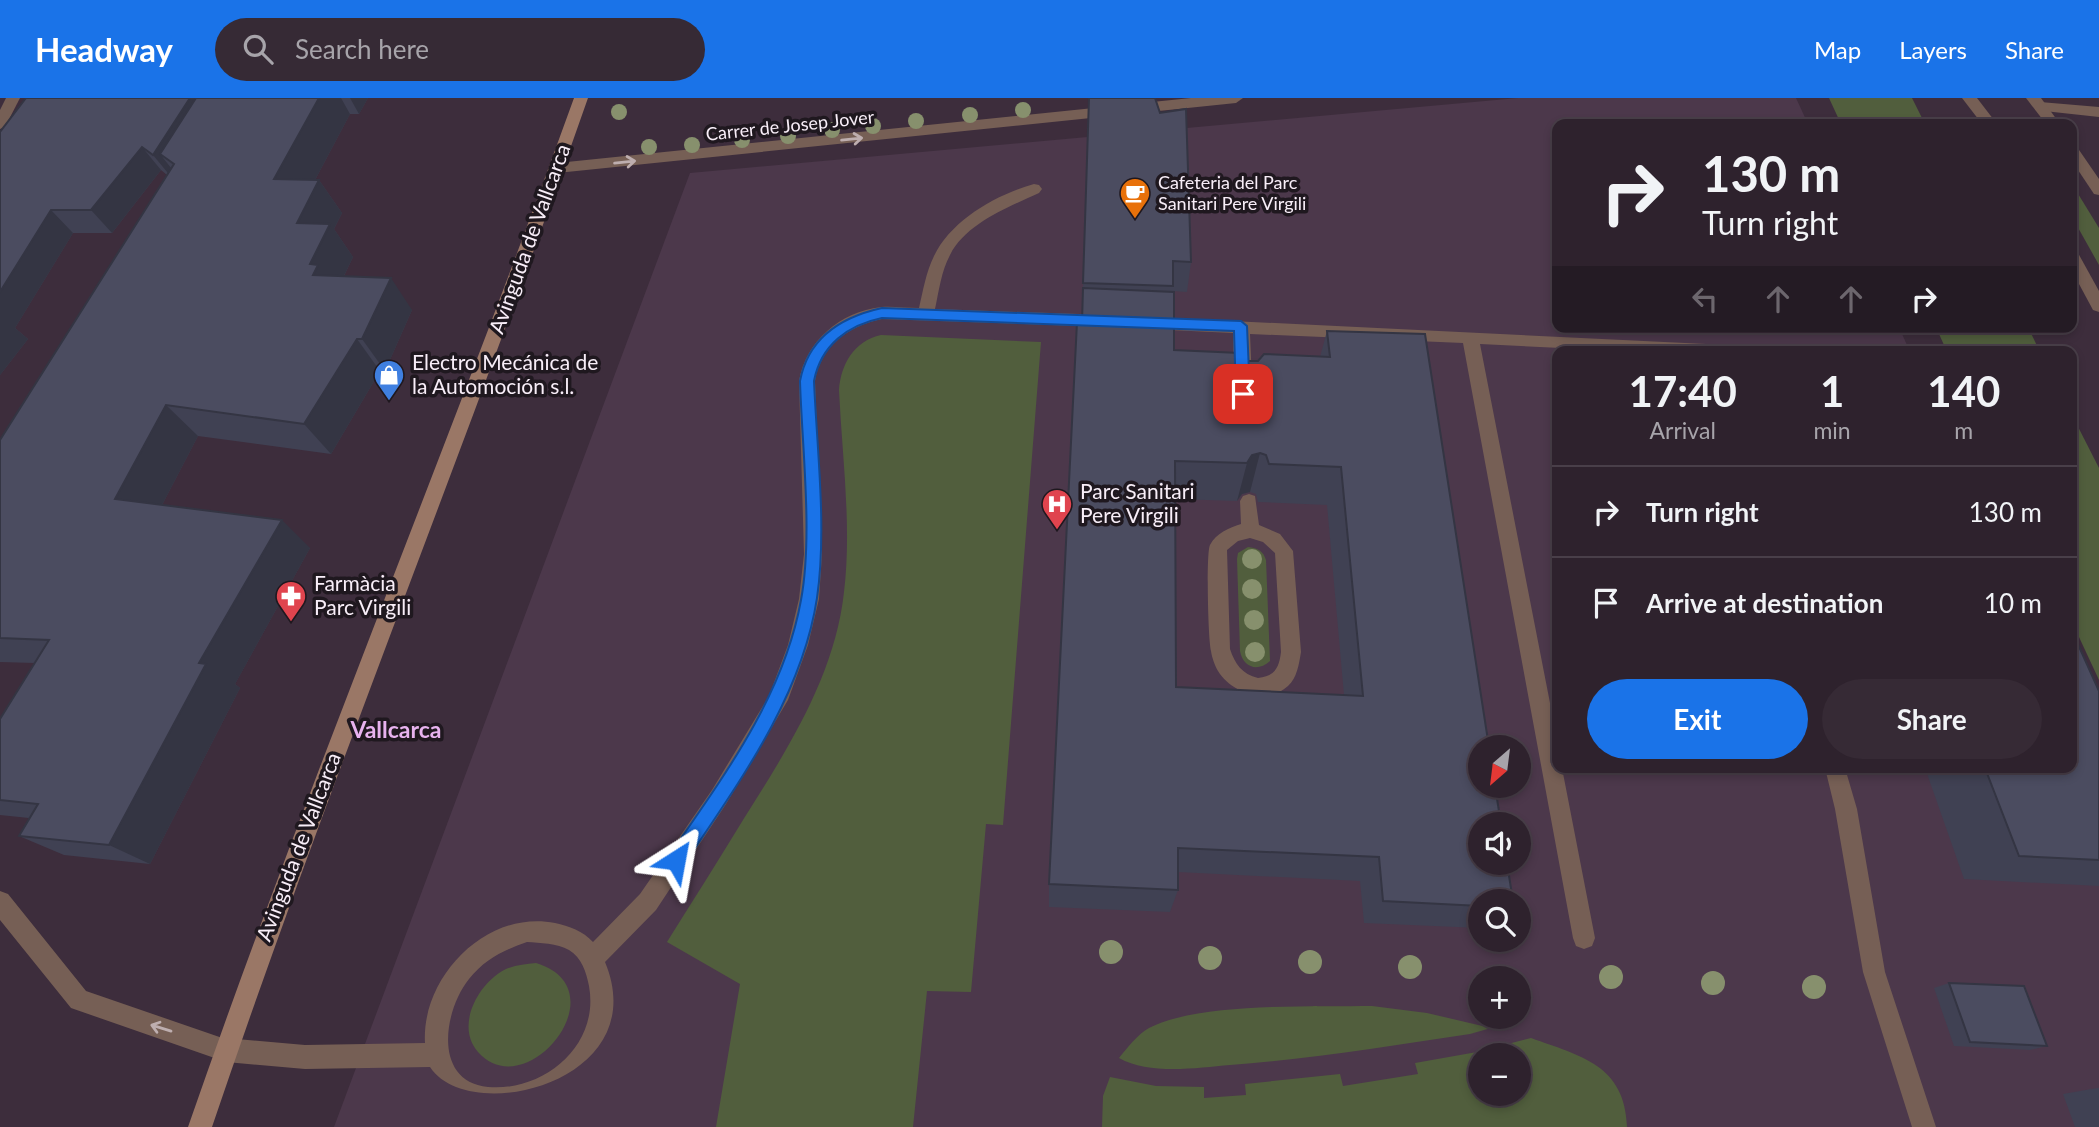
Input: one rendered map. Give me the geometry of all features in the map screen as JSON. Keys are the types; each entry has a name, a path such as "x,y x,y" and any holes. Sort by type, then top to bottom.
{"main road":[{"name":"Avinguda de Vallcarca","path":"200,1127 274,913 557,169 581,98"}],"street":[{"path":"0,124 13,98"},
{"name":"Carrer de Josep Jover","path":"557,169 1236,98"},
{"path":"1969,98 1986,119"},
{"path":"2036,102 2099,112"},
{"path":"2036,102 2049,119"},
{"path":"2077,157 2099,190"},
{"path":"926,314 946,248 964,228 989,211 1034,189"},
{"path":"2077,266 2099,306"},
{"path":"593,958 648,902 719,797 778,700 798,645 809,599 813,554 807,381 814,357 830,336 863,317 882,313 926,314 1658,346"},
{"path":"1241,326 1243,394"},
{"path":"1469,337 1552,771"},
{"path":"1249,501 1250,530"},
{"path":"1250,530 1264,533 1276,540 1284,551 1291,652 1291,666 1285,678 1272,685 1257,687 1242,684 1229,675 1221,662 1220,649 1218,548 1236,532 1250,530"},
{"path":"1552,773 1584,938"},
{"path":"1836,773 1846,809 1874,972 1924,1127"},
{"path":"0,902 79,1000 226,1050 305,1058 437,1055"},
{"path":"527,931 553,933 576,941 593,958 602,983 603,1011 594,1039 576,1066 552,1086 524,1099 495,1101 482,1098 469,1094 449,1078 437,1055 434,1029 441,1002 455,976 475,955 500,939 527,931"}],"shaded area":[{"name":"Parc Sanitari Pere Virgili","path":"1518,98 1796,98 1806,119 1552,119 1552,333 1902,333 1907,346 1552,346 1552,773 2077,773 2077,769 2099,771 2099,1127 334,1127 690,173"}],"green space":[{"path":"1829,98 1912,98 1922,119 1839,119"},
{"path":"2077,192 2099,228 2099,265 2077,226"},
{"path":"1939,333 2031,333 2037,346 1944,346"},
{"path":"881,335 1041,342 1003,825 986,824 971,992 927,991 913,1127 716,1127 740,984 667,942 792,739 820,683 831,653 844,592 847,542 840,380 846,363 856,348"},
{"path":"2077,425 2099,468 2099,680 2077,633"},
{"path":"1248,547 1260,550 1266,560 1270,661 1256,667 1244,661 1240,651 1237,559 1238,553"},
{"path":"536,963 560,977 570,996 568,1017 557,1038 540,1055 519,1065 498,1065 478,1052 471,1042 469,1018 473,1007 478,995 494,976 512,967"},
{"path":"1372,1006 1427,1013 1468,1023 1468,1029 1488,1029 1350,1052 1203,1068 1144,1067 1119,1058 1149,1028 1171,1020 1226,1010"},
{"path":"1531,1038 1583,1058 1609,1076 1618,1089 1624,1106 1627,1127 1102,1127 1103,1096 1110,1077 1156,1086 1204,1087 1204,1098 1246,1095 1245,1084 1340,1074 1343,1086 1418,1074 1415,1063 1468,1054 1468,1106 1531,1106 1531,1043 1512,1043"}],"building":[{"path":"26,98 190,98 153,155 142,147 91,210 51,210 0,292 0,132"},
{"path":"196,98 319,98 274,179 319,180 297,223 330,224 310,264 318,265 313,275 391,278 362,339 357,339 304,424 166,405 115,499 282,520 199,663 206,664 109,845 19,836 38,804 0,800 0,719 49,640 0,638 0,440 174,164 160,154"},
{"name":"Cafeteria del Parc Sanitari Pere Virgili","path":"1089,98 1155,98 1160,113 1186,109 1191,262 1173,261 1173,286 1083,283"},
{"path":"1083,288 1174,292 1174,350 1240,353 1246,361 1258,361 1264,354 1330,357 1327,331 1425,334 1487,735 1468,735 1468,798 1497,798 1499,812 1468,812 1468,875 1509,875 1511,889 1468,889 1468,905 1383,901 1379,857 1178,848 1178,890 1049,884 1077,322 1082,322","holes":["1260,453 1266,455 1269,464 1341,467 1363,696 1176,687 1175,461 1247,463 1252,455"]},
{"path":"2077,642 2099,691 2099,860 2019,856 1987,773 2077,773"},
{"path":"1949,983 2024,986 2047,1046 1970,1042"}],"place":[{"name":"Cafeteria del Parc Sanitari Pere Virgili","path":"1135,220"},
{"name":"Electro Mecánica de la Automoción s.l.","path":"389,402"},
{"name":"Parc Sanitari Pere Virgili","path":"1057,531"},
{"name":"Farmàcia Parc Virgili","path":"291,623"}],"district":[{"name":"Vallcarca","path":"396,730"}],"route":[{"path":"676,860 719,797 778,700 798,645 809,599 813,554 807,381 810,364 818,349 830,336 863,317 882,313 1241,326 1243,394"}]}
